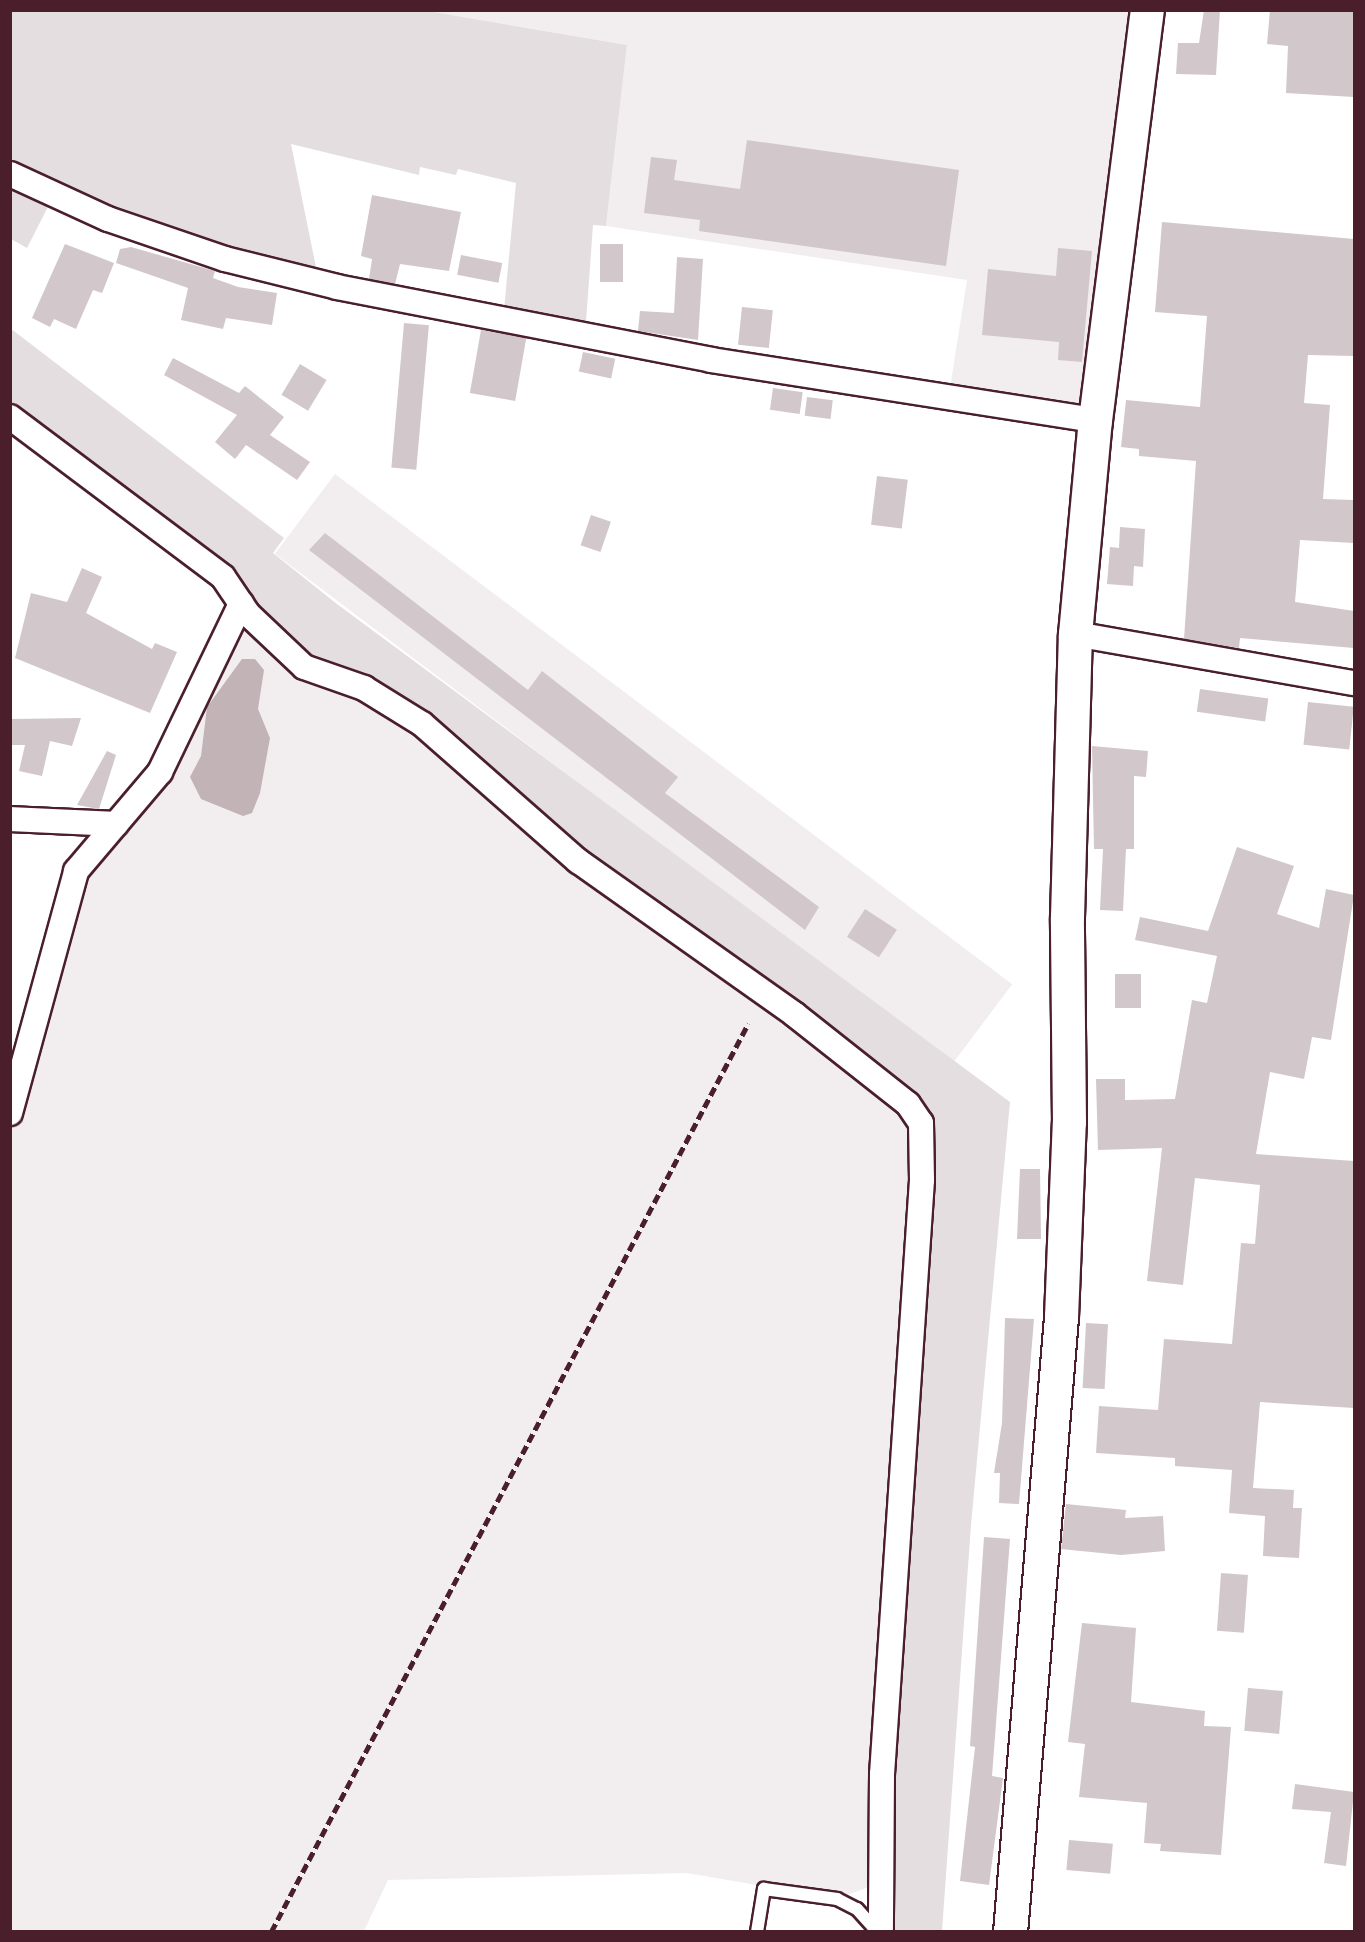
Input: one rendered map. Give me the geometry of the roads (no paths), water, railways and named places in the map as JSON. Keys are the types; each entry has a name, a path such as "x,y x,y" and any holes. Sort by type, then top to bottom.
{"main road":[{"path":"1010,1932 1061,1317 1069,1122 1067,917 1075,634 1095,420 1147,10"}],"street":[{"path":"10,174 108,219 225,258 337,286 711,360 1095,420"},
{"path":"10,417 170,533 223,578 241,604 304,667 364,688 422,724 578,861 794,1014 908,1104 921,1123 922,1180 882,1774 879,1932"},
{"path":"10,1113 76,871 160,772 241,604"},
{"path":"1075,634 1354,682"},
{"path":"10,819 116,824"}],"lane":[{"path":"757,1932 764,1889 837,1899 857,1909 879,1932"}],"railway":[{"path":"271,1932 748,1024"}]}
